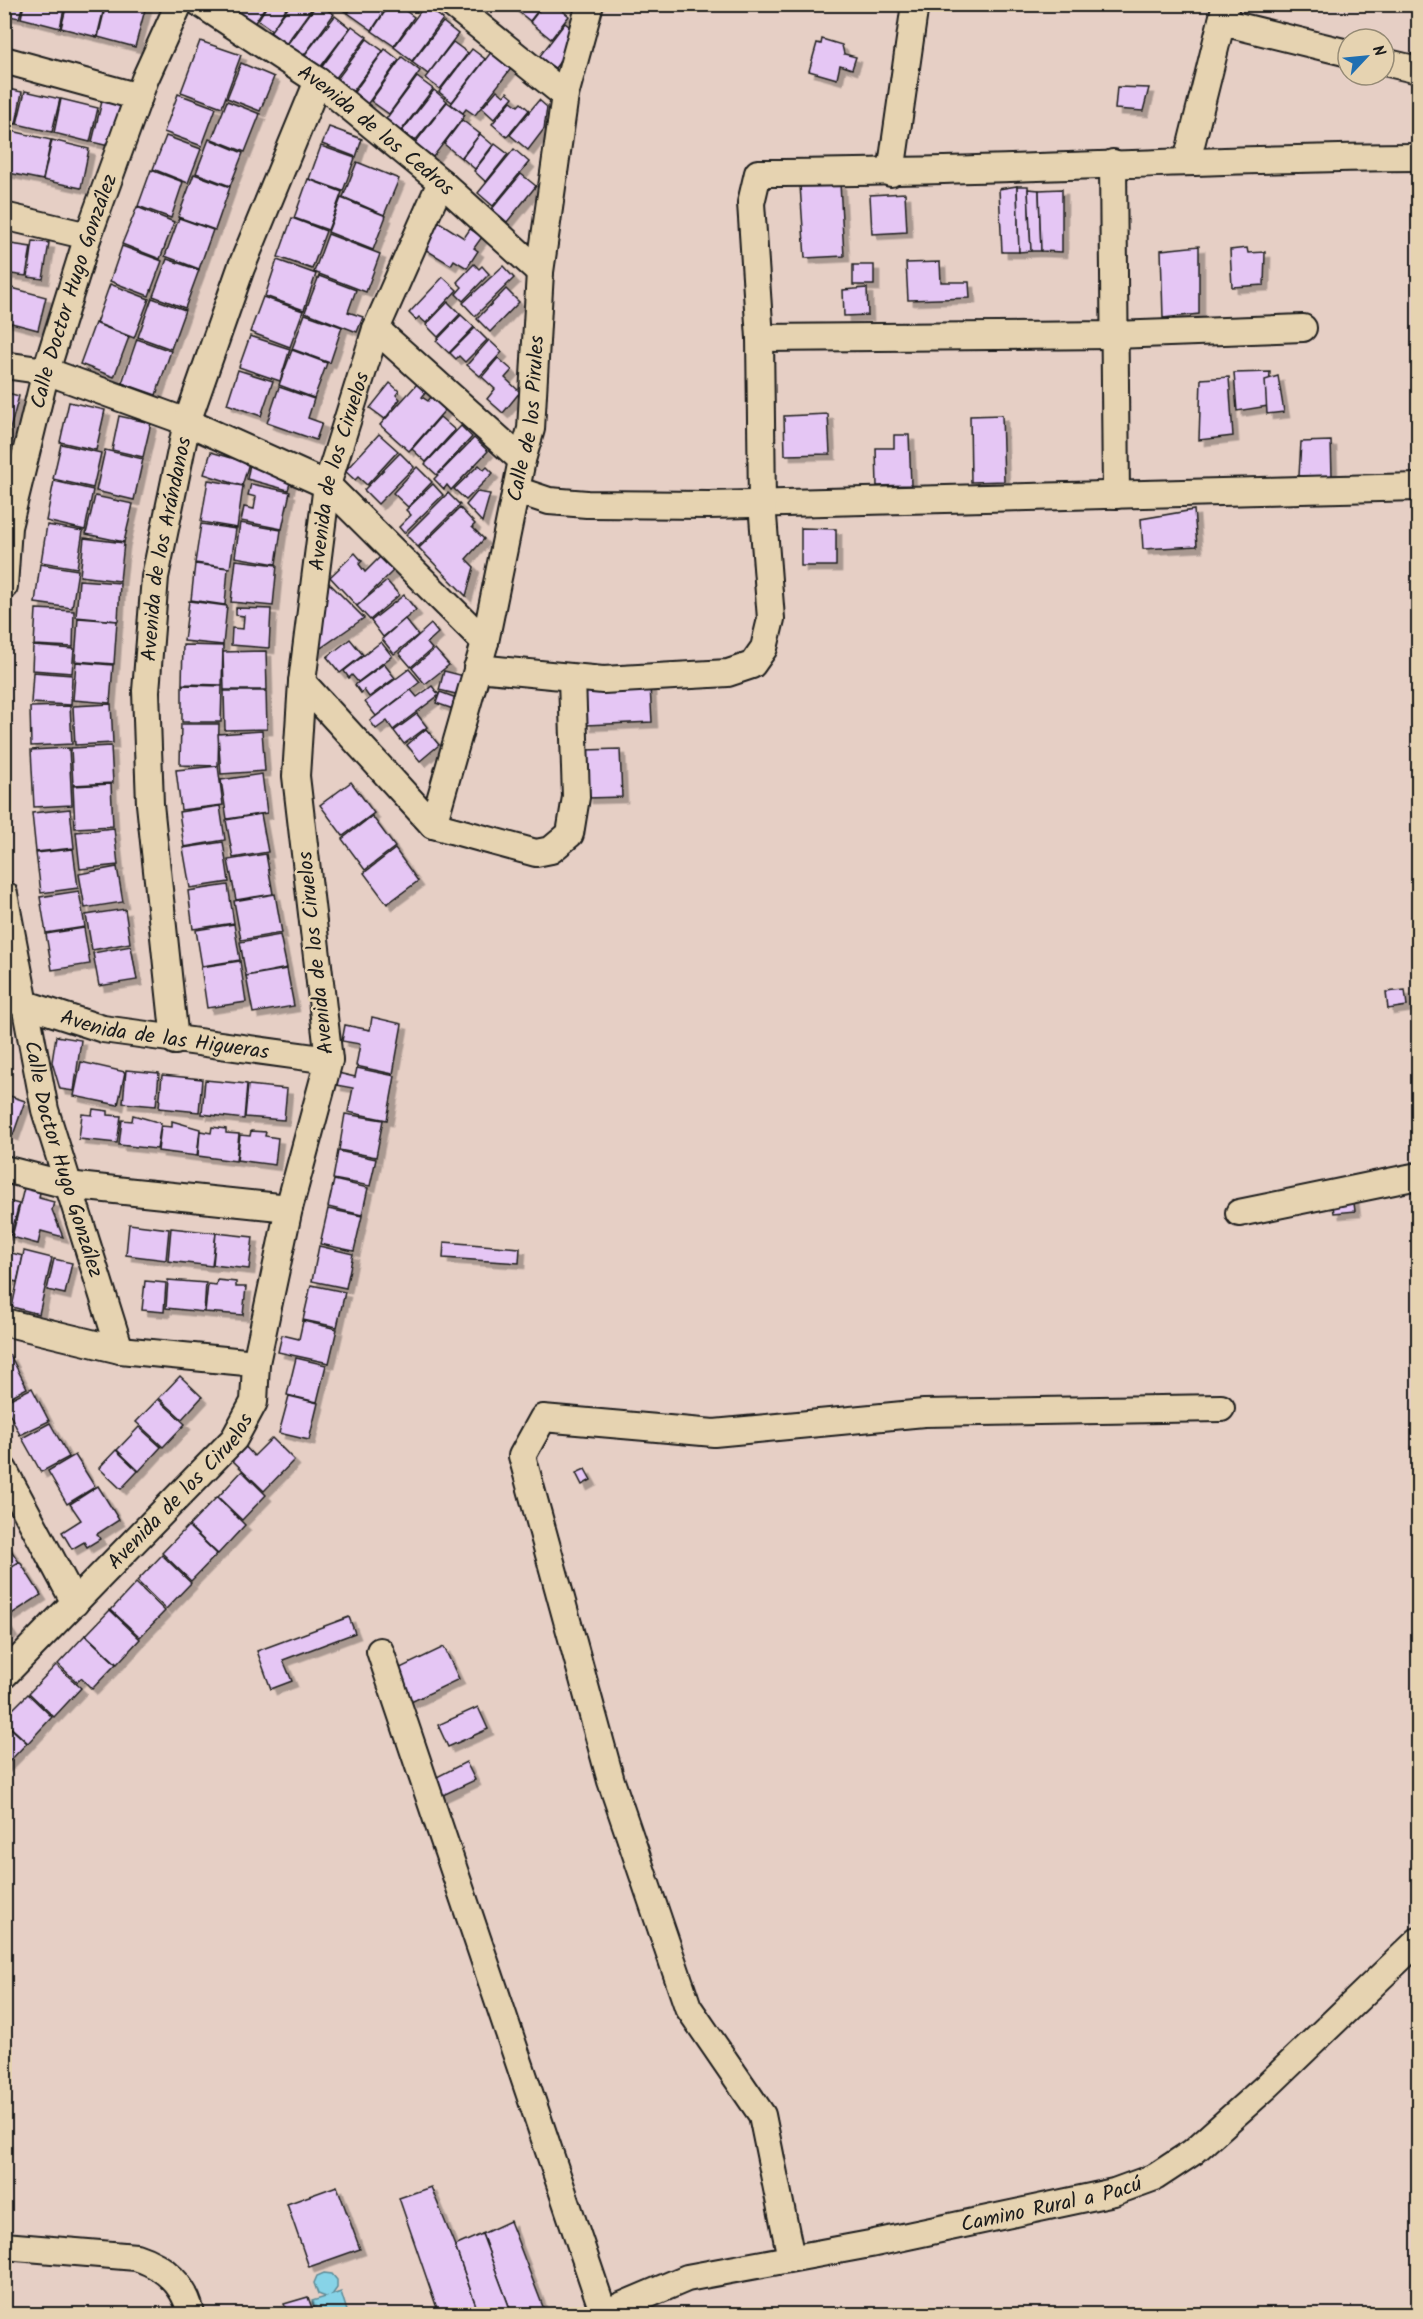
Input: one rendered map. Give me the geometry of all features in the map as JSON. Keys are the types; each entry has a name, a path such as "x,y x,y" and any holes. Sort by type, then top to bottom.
{"street":[{"name":"Calle Doctor Hugo González","path":"4,586 6,527 46,371 88,236 140,97 179,4"},
{"name":"Avenida de los Cedros","path":"201,4 318,81 441,182 540,272"},
{"path":"452,4 565,95"},
{"name":"Calle de los Pirules","path":"433,825 485,642 522,460 531,429 540,272 565,95 590,4"},
{"path":"891,173 915,4"},
{"path":"1187,161 1224,13 1336,49"},
{"path":"4,60 140,97"},
{"path":"1396,65 1419,70"},
{"name":"Avenida de los Arándanos","path":"176,1041 150,804 147,691 155,577 187,422 241,268 318,81"},
{"path":"477,668 572,679 603,680 728,673 752,665 764,648 771,619 762,503 760,338 752,203 758,173 891,173 1113,163 1419,157"},
{"path":"1113,163 1116,495"},
{"name":"Avenida de los Ciruelos","path":"4,1675 234,1439 254,1402 256,1363 289,1208 329,1060 296,776 302,682 327,484 376,329 441,182"},
{"path":"4,216 88,236"},
{"path":"760,338 1114,335 1303,328"},
{"path":"376,329 522,460"},
{"path":"4,365 46,371 187,422 327,484 485,642"},
{"path":"516,490 549,501 587,504 762,503 1419,487"},
{"path":"302,682 433,825 536,853 561,845 570,834 576,797 572,679"},
{"name":"Calle Doctor Hugo González","path":"4,894 14,1000 67,1185 120,1350"},
{"name":"Avenida de las Higueras","path":"14,1000 103,1029 176,1041 329,1060"},
{"path":"4,1169 67,1185 289,1208"},
{"path":"1239,1213 1419,1176"},
{"path":"4,1322 120,1350 256,1363"},
{"path":"791,2258 762,2115 688,2007 611,1781 522,1456 543,1418 714,1433 924,1413 1221,1408"},
{"path":"4,1470 75,1603"},
{"path":"380,1651 603,2314"},
{"name":"Camino Rural a Pacú","path":"603,2314 687,2278 1114,2192 1155,2177 1192,2152 1269,2085 1419,1941"},
{"path":"4,2246 136,2257 156,2264 178,2285 188,2301 191,2314"}],"water":[{"path":"324,2273 332,2274 337,2280 337,2288 332,2295 341,2292 348,2314 316,2314 312,2301 326,2297 318,2294 314,2283 317,2276"}],"building":[{"path":"4,4 23,4 19,18 4,15"},
{"path":"24,4 65,4 60,28 21,18"},
{"path":"67,4 105,4 97,37 61,28"},
{"path":"106,4 146,6 135,47 98,37"},
{"path":"224,4 241,4 235,12"},
{"path":"242,4 267,4 252,27 235,14"},
{"path":"268,4 289,4 272,30 258,20"},
{"path":"291,4 315,4 286,44 270,32"},
{"path":"317,4 334,14 302,58 286,46"},
{"path":"336,4 352,4 347,13"},
{"path":"354,4 389,4 372,30 348,13"},
{"path":"390,4 396,4 414,17 394,46 372,31"},
{"path":"509,4 543,4 530,21"},
{"path":"544,4 554,4 569,16 551,39 530,22"},
{"path":"425,5 443,19 412,61 394,47"},
{"path":"335,16 350,28 319,69 303,57"},
{"path":"443,22 458,34 428,74 412,62"},
{"path":"565,23 580,35 555,68 539,57"},
{"path":"352,26 367,37 335,79 321,68"},
{"path":"367,39 383,51 351,94 335,82"},
{"path":"822,39 842,45 844,54 856,57 852,69 840,65 837,79 809,71 817,43 821,44"},
{"path":"200,41 241,55 222,107 181,92"},
{"path":"453,42 468,53 440,89 425,78"},
{"path":"385,49 399,60 366,106 352,95"},
{"path":"472,49 485,59 452,102 439,92"},
{"path":"492,51 513,66 475,115 466,109 463,113 451,104"},
{"path":"402,57 420,71 389,114 371,101"},
{"path":"241,63 274,77 260,111 227,98"},
{"path":"417,77 433,89 401,131 386,119"},
{"path":"1117,87 1149,88 1143,111 1115,109"},
{"path":"4,88 22,92 16,124 4,121"},
{"path":"434,90 447,101 415,141 402,131"},
{"path":"497,90 504,96 507,92 513,97 494,119 482,108"},
{"path":"25,91 60,99 52,132 17,124"},
{"path":"104,93 125,98 113,147 92,142"},
{"path":"178,94 216,108 202,146 164,132"},
{"path":"61,99 98,108 90,142 54,133"},
{"path":"539,100 547,107 544,129 528,150 510,135"},
{"path":"227,101 260,114 245,152 212,139"},
{"path":"511,101 518,106 521,103 529,110 507,137 492,124"},
{"path":"447,102 465,115 433,157 415,143"},
{"path":"462,120 480,134 461,158 444,144"},
{"path":"329,127 362,139 356,157 322,144"},
{"path":"4,128 10,129 4,157"},
{"path":"12,131 51,140 43,180 4,172"},
{"path":"480,134 493,145 475,169 462,158"},
{"path":"166,136 201,149 188,183 153,169"},
{"path":"209,139 243,153 230,186 196,173"},
{"path":"52,140 89,149 81,188 43,180"},
{"path":"495,144 508,154 486,182 474,171"},
{"path":"321,146 355,158 343,191 309,179"},
{"path":"514,149 529,162 493,206 478,193"},
{"path":"357,162 399,179 384,215 343,197"},
{"path":"151,170 183,182 171,218 138,206"},
{"path":"194,174 230,187 215,230 178,217"},
{"path":"521,174 536,186 507,222 492,209"},
{"path":"308,179 342,192 328,230 294,218"},
{"path":"840,183 844,256 805,258 800,185"},
{"path":"1017,186 1019,252 1002,252 999,189"},
{"path":"1017,186 1028,186 1031,251 1019,252"},
{"path":"1028,189 1039,190 1041,251 1031,251"},
{"path":"1062,189 1062,252 1041,251 1039,190"},
{"path":"905,193 907,232 872,234 870,195"},
{"path":"341,198 386,216 373,250 328,232"},
{"path":"137,207 174,222 160,259 122,244"},
{"path":"179,218 213,230 199,269 165,256"},
{"path":"292,218 326,231 312,269 278,257"},
{"path":"439,222 464,238 470,229 482,237 474,248 478,251 467,268 454,260 451,265 423,248"},
{"path":"328,234 380,254 366,292 314,272"},
{"path":"33,241 49,243 43,279 28,277"},
{"path":"4,243 31,247 26,276 4,273"},
{"path":"122,246 162,261 149,296 110,281"},
{"path":"1199,246 1199,314 1163,318 1161,250"},
{"path":"1247,248 1248,253 1265,252 1264,285 1232,287 1230,250"},
{"path":"167,259 199,270 185,308 153,296"},
{"path":"277,260 316,274 304,310 265,296"},
{"path":"940,262 941,282 969,282 970,298 908,300 906,263"},
{"path":"474,264 479,269 482,266 489,274 463,301 456,294 462,287 457,282"},
{"path":"853,265 874,265 874,285 853,285"},
{"path":"503,266 514,278 475,316 463,303"},
{"path":"319,276 356,290 348,312 363,317 357,332 305,312"},
{"path":"443,277 457,290 426,323 419,317 416,320 409,313"},
{"path":"110,284 149,299 134,338 96,323"},
{"path":"8,287 46,297 38,330 4,321"},
{"path":"867,288 868,315 844,316 843,290"},
{"path":"506,289 519,302 490,332 477,319"},
{"path":"263,297 303,311 290,347 250,332"},
{"path":"152,298 185,310 171,349 138,337"},
{"path":"448,302 460,314 438,337 426,325"},
{"path":"305,314 342,327 330,363 292,349"},
{"path":"461,315 474,327 449,353 436,341"},
{"path":"95,323 129,337 114,377 80,364"},
{"path":"475,328 487,340 465,362 459,356 456,359 450,353"},
{"path":"250,336 290,349 280,381 239,367"},
{"path":"137,339 171,351 156,395 122,383"},
{"path":"489,340 502,352 480,376 467,365"},
{"path":"292,350 327,363 314,398 279,385"},
{"path":"498,358 512,370 505,378 520,392 503,413 487,399 495,389 482,377"},
{"path":"238,370 273,381 261,416 227,404"},
{"path":"1270,372 1268,406 1237,411 1234,373"},
{"path":"1278,376 1284,412 1267,414 1265,380"},
{"path":"1229,377 1233,436 1199,440 1201,379"},
{"path":"390,383 399,391 396,395 400,399 385,419 370,408"},
{"path":"417,384 426,392 422,397 428,401 431,397 445,410 409,451 380,425"},
{"path":"279,387 314,399 308,418 322,423 316,440 267,423"},
{"path":"4,392 19,396 8,437 4,436"},
{"path":"69,402 105,410 96,450 60,442"},
{"path":"828,414 830,454 785,455 784,416"},
{"path":"1002,415 1004,481 971,482 970,416"},
{"path":"119,416 151,423 143,457 112,450"},
{"path":"440,417 455,430 426,462 412,449"},
{"path":"461,426 472,437 437,475 425,464"},
{"path":"379,434 398,451 367,485 358,477 355,480 345,471"},
{"path":"894,435 909,435 911,485 877,486 876,448 894,448"},
{"path":"474,438 488,451 451,490 447,485 444,489 434,479"},
{"path":"1331,441 1332,476 1299,476 1301,442"},
{"path":"61,444 101,453 93,488 53,479"},
{"path":"105,450 143,459 134,500 96,491"},
{"path":"211,452 249,463 242,486 204,474"},
{"path":"400,453 414,467 378,504 364,490"},
{"path":"250,464 292,476 288,490 247,479"},
{"path":"479,465 484,470 487,467 493,473 466,500 454,489"},
{"path":"417,467 432,482 408,507 393,493"},
{"path":"208,480 243,486 237,528 201,522"},
{"path":"54,481 93,490 85,530 46,521"},
{"path":"251,484 290,492 282,529 241,521 244,507 254,509 256,497 248,495"},
{"path":"433,484 443,495 404,533 399,527 411,515 406,510"},
{"path":"477,492 490,494 482,522 466,505"},
{"path":"448,493 460,505 418,547 406,535"},
{"path":"95,496 133,504 124,542 86,534"},
{"path":"460,508 475,524 472,527 484,539 466,559 474,567 466,596 419,548"},
{"path":"1194,510 1197,546 1143,549 1141,519"},
{"path":"240,523 281,530 276,564 235,557"},
{"path":"201,524 236,529 230,568 195,563"},
{"path":"47,525 83,531 77,568 41,562"},
{"path":"801,528 836,529 836,566 801,566"},
{"path":"84,538 124,543 120,581 80,576"},
{"path":"355,553 362,561 359,564 365,572 383,554 396,568 357,606 330,577"},
{"path":"236,560 277,565 273,606 231,602"},
{"path":"40,564 78,570 72,608 35,603"},
{"path":"195,564 228,568 225,605 191,600"},
{"path":"79,580 120,583 118,621 76,617"},
{"path":"387,581 399,595 370,620 357,606"},
{"path":"329,583 364,618 315,652"},
{"path":"404,595 416,610 383,637 371,621"},
{"path":"189,601 227,606 223,645 184,641"},
{"path":"236,608 271,609 269,648 231,645 232,628 243,629 244,616 236,615"},
{"path":"36,609 74,611 73,647 34,645"},
{"path":"78,618 117,621 114,664 75,661"},
{"path":"405,619 418,635 394,654 382,639"},
{"path":"431,624 438,633 427,643 432,649 411,667 399,653"},
{"path":"350,639 363,655 340,673 327,657"},
{"path":"381,642 392,656 358,682 352,675 349,678 344,671"},
{"path":"183,645 223,646 222,685 182,684"},
{"path":"33,646 74,649 72,673 32,670"},
{"path":"435,649 449,665 425,684 412,668"},
{"path":"266,651 267,690 224,690 223,652"},
{"path":"76,662 113,665 110,703 73,700"},
{"path":"384,664 395,678 369,697 364,690 361,693 355,685"},
{"path":"409,669 420,682 376,716 365,702"},
{"path":"444,671 464,676 460,695 439,690"},
{"path":"33,672 72,675 71,705 31,703"},
{"path":"182,685 222,686 221,722 182,722"},
{"path":"432,686 439,695 393,730 387,721 376,729 370,721 411,690 417,697"},
{"path":"650,686 652,722 586,725 584,688"},
{"path":"224,691 266,691 267,729 225,730"},
{"path":"440,692 459,699 456,710 436,703"},
{"path":"111,704 113,743 75,745 73,706"},
{"path":"70,706 72,744 31,746 30,707"},
{"path":"417,714 427,727 404,744 394,731"},
{"path":"181,724 219,724 218,766 180,765"},
{"path":"426,729 439,745 420,761 407,745"},
{"path":"262,731 265,771 221,774 218,734"},
{"path":"111,746 113,783 73,785 71,748"},
{"path":"69,748 72,805 34,807 31,750"},
{"path":"620,749 622,797 587,798 585,750"},
{"path":"218,766 223,805 181,810 176,770"},
{"path":"262,774 267,813 227,819 221,780"},
{"path":"351,782 374,813 343,836 320,805"},
{"path":"111,784 113,826 75,828 73,786"},
{"path":"220,806 225,840 184,847 179,812"},
{"path":"70,809 74,848 36,852 32,813"},
{"path":"261,814 268,852 233,858 226,820"},
{"path":"372,816 395,847 365,870 342,839"},
{"path":"114,828 118,865 80,869 76,832"},
{"path":"223,842 229,882 190,888 183,848"},
{"path":"73,849 78,888 41,893 36,853"},
{"path":"395,849 418,881 387,904 364,873"},
{"path":"266,854 273,894 236,900 228,860"},
{"path":"117,867 123,902 85,908 79,874"},
{"path":"228,885 234,923 193,929 188,891"},
{"path":"79,891 85,927 46,933 40,897"},
{"path":"275,894 282,933 241,940 234,901"},
{"path":"125,909 130,943 92,950 86,915"},
{"path":"234,924 240,960 202,966 196,930"},
{"path":"84,928 90,964 52,970 46,934"},
{"path":"280,935 287,968 246,976 240,942"},
{"path":"131,946 137,980 99,986 93,953"},
{"path":"240,961 246,1002 207,1008 201,967"},
{"path":"287,969 294,1006 253,1013 246,976"},
{"path":"1405,990 1407,1006 1388,1009 1386,992"},
{"path":"372,1017 402,1024 393,1074 356,1066 360,1044 342,1041 345,1025 370,1030"},
{"path":"56,1036 81,1040 74,1091 60,1089 52,1062"},
{"path":"81,1062 125,1072 118,1105 74,1096"},
{"path":"357,1068 395,1076 387,1120 348,1112 353,1088 336,1085 338,1073 355,1077"},
{"path":"126,1070 159,1073 156,1106 123,1103"},
{"path":"162,1075 202,1079 199,1112 159,1108"},
{"path":"205,1080 247,1084 244,1119 202,1114"},
{"path":"248,1085 287,1089 284,1120 245,1117"},
{"path":"7,1095 25,1101 13,1135 4,1132"},
{"path":"93,1109 108,1111 108,1115 121,1116 117,1143 79,1139 82,1114 92,1115"},
{"path":"345,1114 383,1120 376,1157 339,1150"},
{"path":"133,1115 161,1123 157,1149 119,1145 122,1120 132,1121"},
{"path":"172,1121 200,1129 197,1156 158,1151 161,1126 172,1127"},
{"path":"212,1127 226,1129 226,1133 239,1134 236,1161 198,1156 200,1131 211,1133"},
{"path":"251,1131 266,1132 265,1136 278,1138 275,1165 237,1160 240,1135 250,1136"},
{"path":"338,1151 376,1159 370,1186 333,1179"},
{"path":"334,1180 368,1188 362,1215 328,1207"},
{"path":"24,1188 40,1192 39,1198 54,1202 52,1210 63,1237 41,1231 38,1244 12,1237"},
{"path":"1353,1196 1355,1211 1334,1213 1332,1199"},
{"path":"4,1200 19,1204 11,1235 4,1234"},
{"path":"328,1209 362,1216 354,1251 320,1244"},
{"path":"129,1224 169,1229 166,1260 126,1255"},
{"path":"171,1228 216,1233 212,1266 168,1261"},
{"path":"216,1233 253,1237 249,1269 213,1265"},
{"path":"444,1242 520,1248 519,1263 443,1258"},
{"path":"319,1246 353,1254 346,1288 312,1281"},
{"path":"4,1251 23,1256 17,1282 4,1279"},
{"path":"24,1251 52,1258 39,1314 12,1307"},
{"path":"54,1259 72,1263 65,1294 47,1290"},
{"path":"168,1280 206,1283 204,1312 166,1308"},
{"path":"217,1280 236,1282 236,1287 246,1287 243,1315 205,1312 208,1284 216,1285"},
{"path":"145,1281 166,1283 164,1312 142,1310"},
{"path":"311,1285 345,1292 337,1327 303,1320"},
{"path":"303,1321 337,1329 329,1363 278,1352 282,1335 299,1339"},
{"path":"10,1355 27,1388 4,1400 4,1358"},
{"path":"296,1358 326,1365 317,1402 287,1395"},
{"path":"180,1376 202,1397 182,1419 159,1398"},
{"path":"32,1388 49,1421 20,1435 4,1402"},
{"path":"289,1396 318,1403 309,1440 279,1433"},
{"path":"158,1399 185,1424 163,1447 136,1422"},
{"path":"50,1423 69,1457 41,1472 22,1438"},
{"path":"139,1427 161,1447 139,1471 117,1450"},
{"path":"272,1438 294,1460 264,1491 227,1455 240,1441 254,1456"},
{"path":"116,1450 138,1471 121,1489 99,1468"},
{"path":"75,1455 95,1487 67,1504 48,1471"},
{"path":"585,1469 591,1480 582,1485 576,1473"},
{"path":"242,1471 266,1495 242,1520 218,1497"},
{"path":"98,1486 119,1520 97,1534 100,1539 87,1547 84,1542 72,1549 62,1532 81,1520 70,1504"},
{"path":"217,1497 245,1525 218,1554 189,1526"},
{"path":"188,1526 217,1554 191,1581 162,1553"},
{"path":"4,1540 19,1562 4,1571"},
{"path":"162,1555 191,1583 166,1609 137,1581"},
{"path":"20,1562 41,1595 10,1615 4,1607 4,1572"},
{"path":"136,1583 165,1611 140,1637 111,1610"},
{"path":"110,1610 140,1639 117,1664 86,1635"},
{"path":"349,1617 355,1633 283,1660 292,1681 271,1689 257,1651"},
{"path":"4,1620 12,1632 4,1636"},
{"path":"85,1635 116,1664 92,1689 81,1678 77,1682 58,1664"},
{"path":"444,1647 459,1679 411,1702 396,1670"},
{"path":"56,1665 81,1688 54,1717 29,1693"},
{"path":"28,1694 52,1717 28,1743 4,1721 4,1718"},
{"path":"478,1707 488,1729 448,1747 438,1725"},
{"path":"4,1722 27,1743 4,1767"},
{"path":"466,1762 475,1780 441,1796 433,1779"},
{"path":"337,2186 360,2249 309,2267 287,2204"},
{"path":"431,2187 479,2314 439,2314 399,2198"},
{"path":"510,2221 545,2312 512,2314 482,2234"},
{"path":"482,2234 512,2314 479,2314 455,2246"},
{"path":"308,2297 314,2314 288,2314 284,2304"}]}
